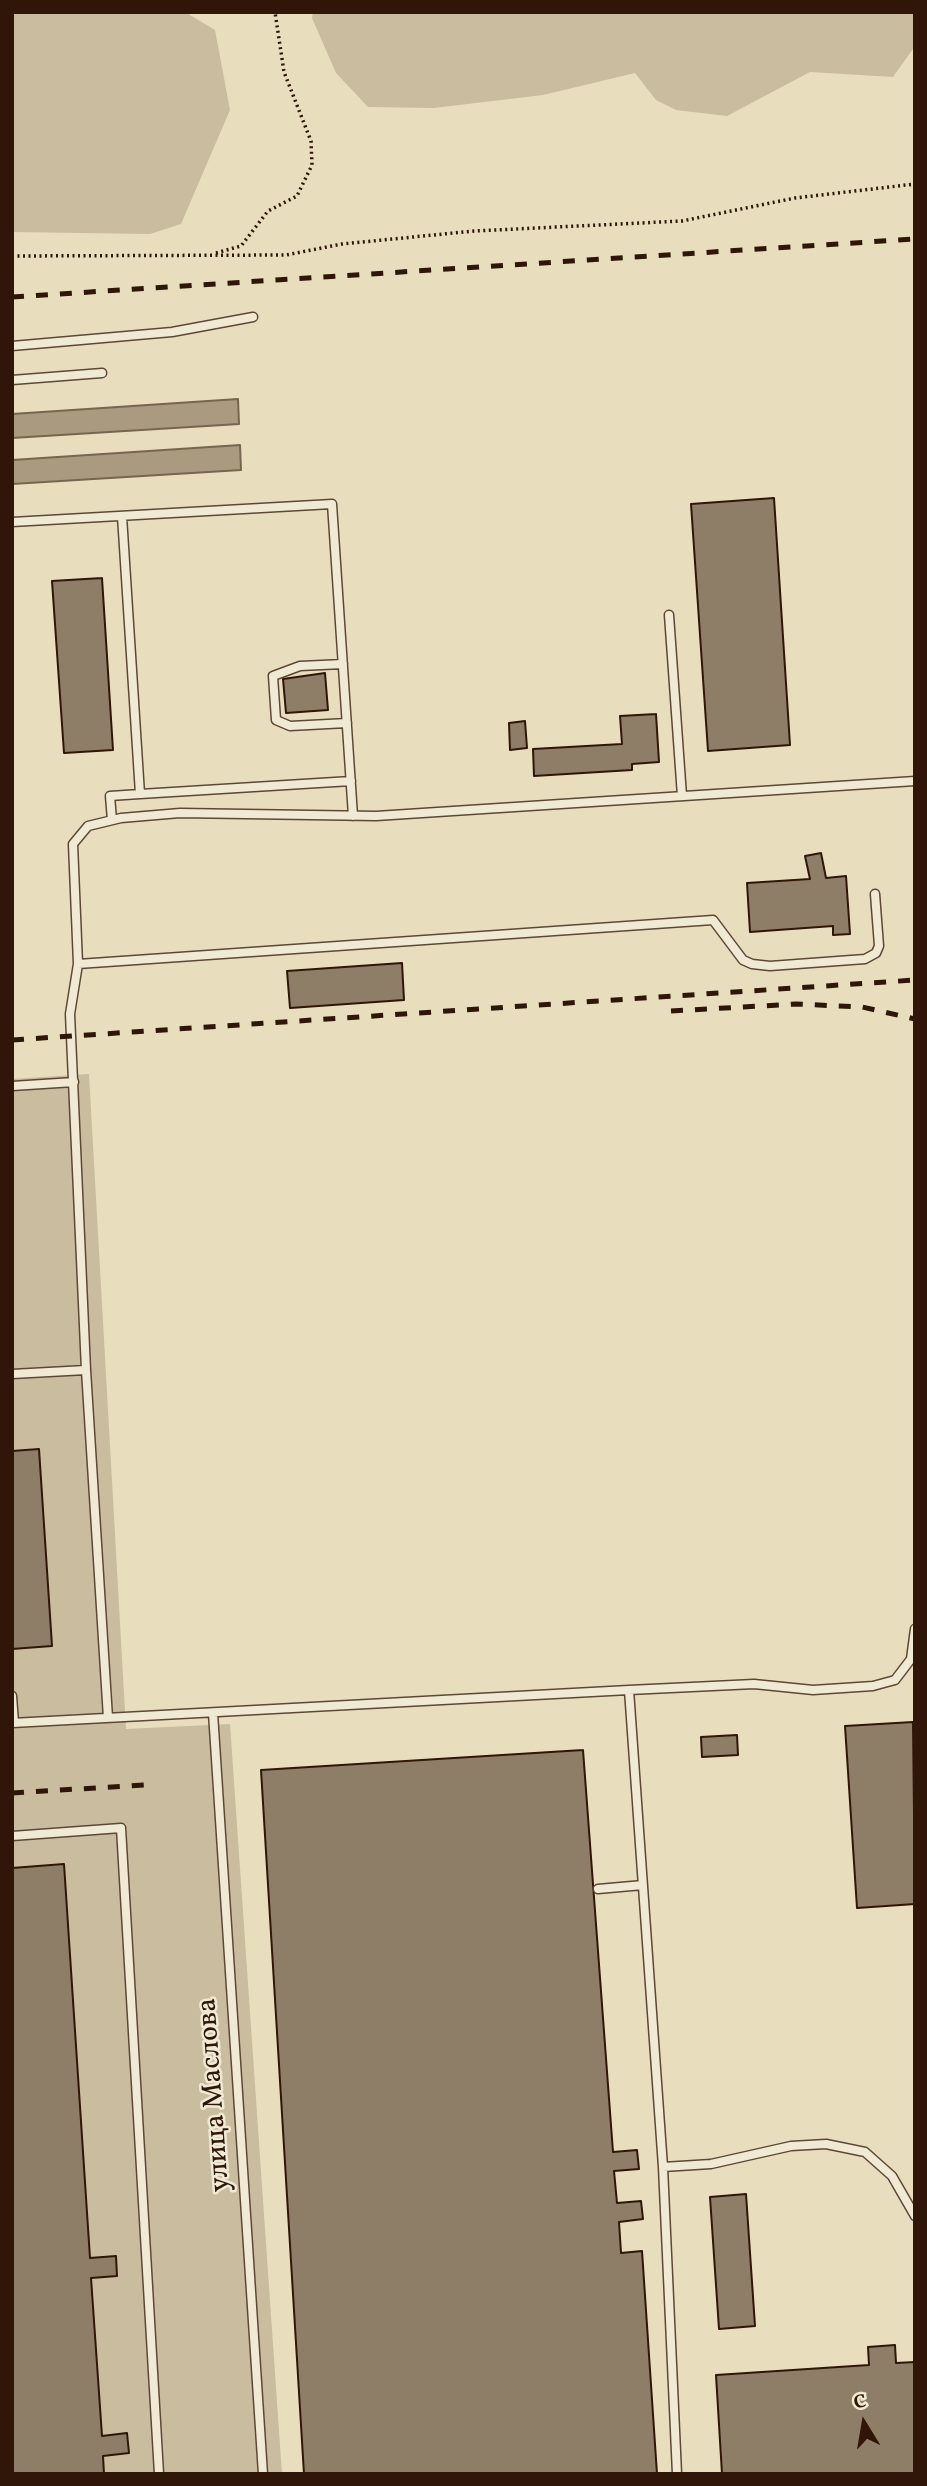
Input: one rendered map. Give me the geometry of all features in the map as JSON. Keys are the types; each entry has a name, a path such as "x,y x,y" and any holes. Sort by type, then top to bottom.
{"lane":[{"path":"12,346 172,332 253,317"},
{"path":"12,380 102,373"},
{"path":"12,522 332,503 353,816"},
{"path":"122,516 140,794"},
{"path":"668,615 682,796"},
{"path":"343,664 300,666 273,676 276,720 290,726 347,723"},
{"path":"112,820 110,796 351,781"},
{"path":"108,1718 86,1370 70,1014 78,964 73,844 88,826 112,820 180,813 353,816 915,781"},
{"path":"78,964 713,920 743,960 752,964 770,967 865,959 876,953 879,946 875,894"},
{"path":"12,1086 74,1082"},
{"path":"12,1374 86,1370"},
{"path":"12,1696 13,1723 754,1684 813,1690 873,1686 895,1680 911,1659 915,1629"},
{"path":"629,1690 663,2167 677,2474"},
{"name":"улица Маслова","path":"213,1713 263,2474"},
{"path":"12,1836 121,1828 159,2474"},
{"path":"598,1889 643,1885"},
{"path":"663,2167 711,2164 790,2146 826,2144 865,2152 892,2176 915,2216"}],"path":[{"path":"210,255 241,246 268,211 297,196 312,165 311,141 284,72 275,12"},
{"path":"12,256 286,255 342,244 474,231 682,221 796,198 915,184"}],"shaded area":[{"path":"12,12 185,12 215,30 230,110 181,224 150,234 12,232"},
{"path":"313,12 915,12 915,46 893,77 810,72 727,116 676,110 656,100 635,73 543,95 434,108 368,107 336,73 312,18"},
{"path":"238,399 239,424 12,438 12,414"},
{"path":"240,445 241,470 12,484 12,460"},
{"path":"89,1074 126,1729 230,1724 282,2474 12,2474 12,1079"}],"building":[{"path":"774,498 790,745 708,751 691,504"},
{"path":"102,578 113,750 64,753 52,581"},
{"path":"325,673 328,710 286,713 283,679"},
{"path":"656,714 659,762 632,764 632,770 534,776 533,749 622,744 620,716"},
{"path":"525,721 527,748 510,750 509,723"},
{"path":"821,853 826,878 846,876 850,934 833,935 833,926 750,932 747,883 810,879 805,856"},
{"path":"402,963 404,1000 290,1008 287,971"},
{"path":"39,1449 52,1646 12,1649 12,1451"},
{"path":"913,1722 915,1904 857,1908 845,1726"},
{"path":"737,1735 738,1755 702,1757 701,1737"},
{"path":"583,1750 613,2152 637,2150 639,2169 614,2171 617,2203 641,2201 643,2219 619,2222 621,2253 642,2251 657,2474 304,2474 261,1770"},
{"path":"64,1864 90,2258 116,2256 117,2276 91,2278 102,2436 127,2433 129,2453 103,2456 104,2474 12,2474 12,1868"},
{"path":"746,2194 755,2326 719,2329 710,2197"},
{"path":"895,2345 896,2363 915,2362 915,2474 722,2474 716,2375 869,2365 868,2347"}],"railway":[{"path":"12,297 915,239"},
{"path":"12,1040 915,980"},
{"path":"671,1011 796,1004 862,1007 915,1019"},
{"path":"12,1793 144,1785"}]}
